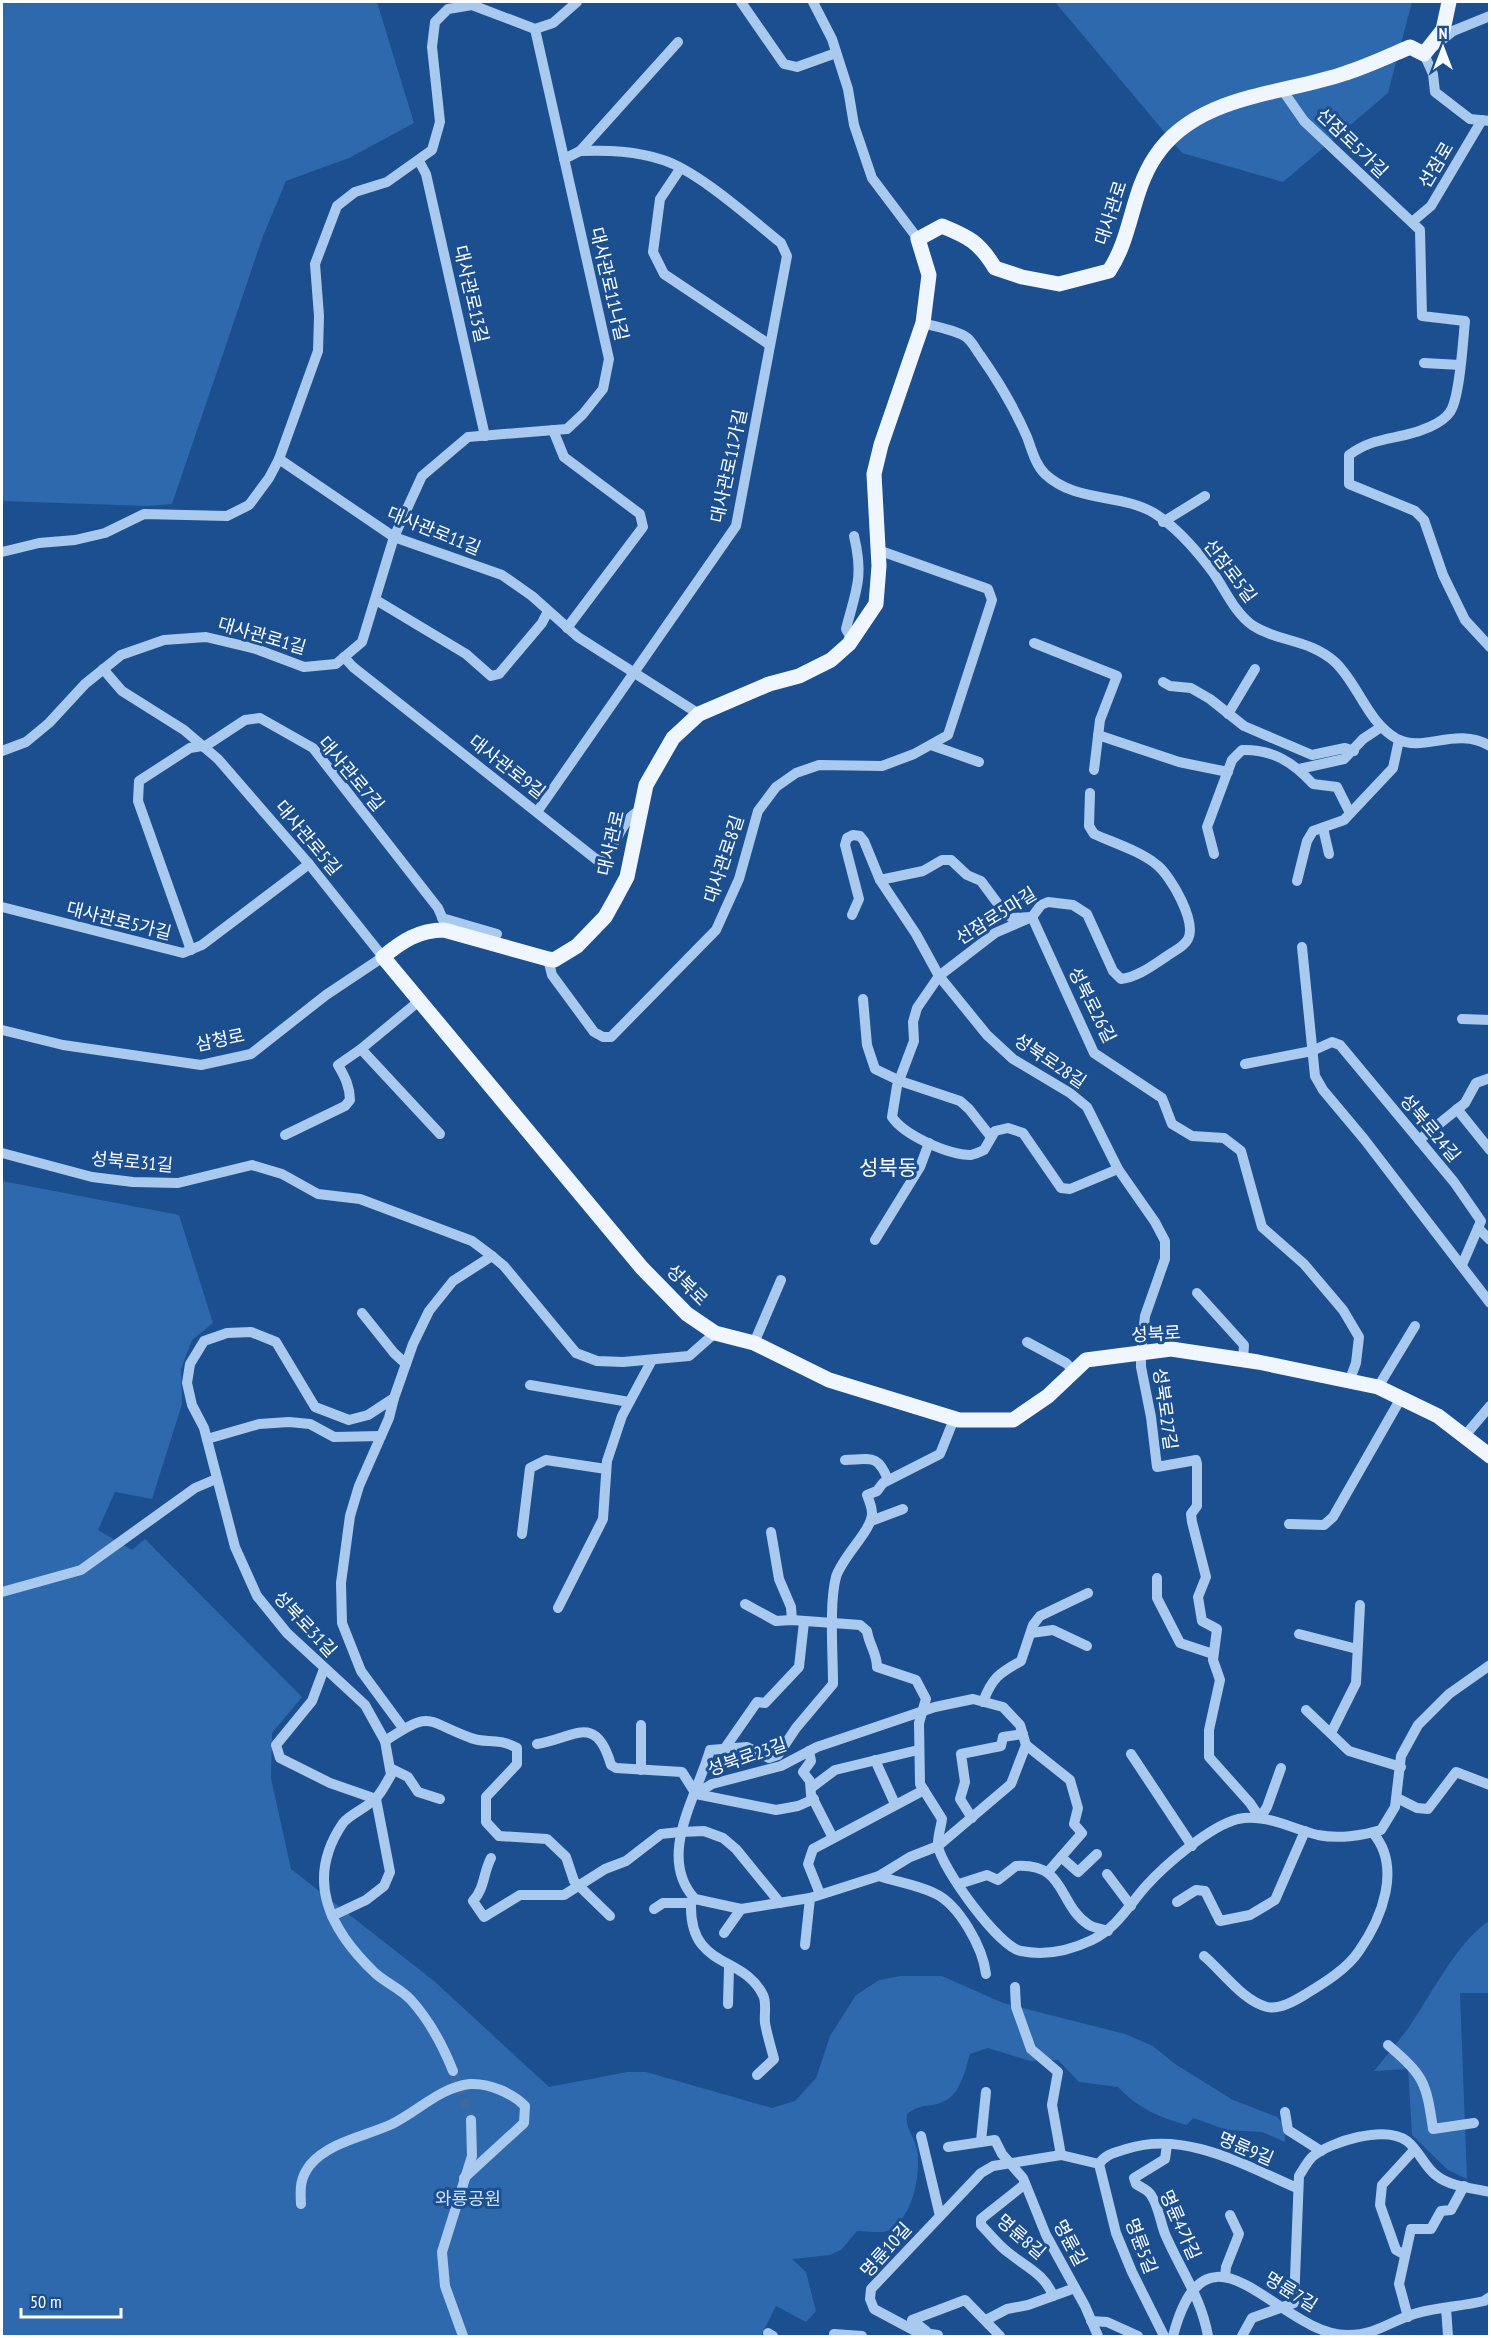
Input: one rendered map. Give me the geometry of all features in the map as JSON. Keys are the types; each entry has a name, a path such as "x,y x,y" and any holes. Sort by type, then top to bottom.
{"main road":[{"path":"1424,54 1443,30 1449,2"},
{"name":"대사관로","path":"548,959 554,960 577,946 605,917 627,877 646,785 673,738 699,714 824,664 852,640 876,604 878,550 874,474 881,445 923,323 928,275 918,239 942,226 970,237 984,250 995,268 1022,277 1059,284 1109,271 1119,255 1137,190 1155,157 1171,139 1191,123 1248,96 1346,74 1410,47 1424,54"},
{"path":"383,957 406,939 443,924 548,959"},
{"name":"성북로","path":"383,957 642,1268 692,1318 715,1333 754,1343 829,1380 954,1419 1013,1420 1048,1396 1086,1360 1171,1349 1243,1360 1378,1387 1438,1416 1463,1438 1490,1456"}],"street":[{"path":"2,552 39,543 75,540 105,533 144,514 227,516 249,505 269,478 279,459 318,351 315,264 337,206 355,192 387,182 432,150 440,122 432,47 435,22 448,9 472,5 535,29 553,23 576,2"},
{"path":"741,2 784,64 797,67 836,53"},
{"path":"813,2 836,53 848,89 854,125 873,178 918,239"},
{"path":"1424,54 1453,31 1490,16"},
{"name":"대사관로11나길","path":"394,537 422,476 468,437 567,429 603,389 609,359 535,29"},
{"path":"564,159 580,151 678,42"},
{"name":"선잠로","path":"1412,222 1431,206 1486,120 1470,118 1434,92 1433,74 1424,54"},
{"name":"선잠로5가길","path":"1281,88 1304,121 1420,230 1422,316 1465,321 1451,412 1435,424 1413,433 1364,444 1349,455 1349,484 1415,511 1424,520 1443,575 1466,620 1490,647"},
{"name":"대사관로11가길","path":"580,151 618,150 665,160 705,184 781,243 787,256 736,526 635,674"},
{"name":"대사관로13길","path":"419,161 426,174 485,436"},
{"path":"680,169 660,199 653,252 660,267 664,274 770,345"},
{"name":"선잠로5길","path":"923,323 967,337 1007,393 1036,462 1044,473 1080,495 1123,503 1154,513 1183,537 1212,570 1233,604 1252,625 1315,649 1335,662 1381,726 1399,740"},
{"path":"1424,363 1460,365"},
{"path":"553,430 564,457 640,514 643,527 567,628"},
{"name":"대사관로11길","path":"279,459 394,537 502,575 567,628 699,714"},
{"path":"1163,522 1205,496"},
{"path":"852,640 846,629 859,584 860,563 854,536"},
{"name":"대사관로1길","path":"2,751 26,742 103,669 121,655 164,640 206,638 256,649 304,668 336,664 362,642 394,537"},
{"name":"대사관로8길","path":"548,959 552,975 594,1032 603,1037 611,1036 716,930 739,879 758,811 776,787 796,773 819,765 882,766 931,745 948,735 992,600 988,588 878,550"},
{"path":"376,600 466,654 491,676 499,674 542,623 548,611"},
{"path":"1034,643 1117,676 1100,720 1094,770"},
{"name":"대사관로9길","path":"344,657 353,668 597,860 606,856 628,817 639,811"},
{"name":"대사관로5길","path":"103,669 123,691 184,730 218,759 309,864 383,957"},
{"path":"1228,714 1255,669"},
{"path":"537,812 635,674"},
{"path":"1163,682 1170,686 1191,688 1244,726 1312,755 1345,748 1354,751"},
{"name":"대사관로7길","path":"203,746 245,720 260,718 314,748 438,908 443,924"},
{"path":"1299,769 1344,759 1363,739 1381,726"},
{"path":"1098,735 1179,762 1228,772"},
{"path":"1297,881 1307,842 1313,831 1344,820 1392,768 1399,740 1420,743 1453,737 1478,739 1490,746"},
{"path":"931,745 980,762"},
{"path":"191,950 138,801 139,781 190,748 203,746"},
{"path":"1214,854 1207,827 1232,760 1242,750 1259,750 1282,758 1299,769 1313,784 1337,787 1350,813"},
{"name":"선잠로5마길","path":"1090,793 1089,826 1094,834 1156,863 1164,871 1183,905 1191,928 1189,938 1184,945 1154,965 1131,978 1121,979 1113,971 1093,924 1080,908 1064,903 1048,902 1041,905 1032,917 995,933 939,976 917,1008 913,1022 914,1041 900,1082 892,1117 898,1127 929,1143 971,1155 984,1150 995,1131 1008,1128 1023,1133 1061,1188 1070,1189 1118,1169"},
{"path":"1323,828 1329,854"},
{"name":"성북로28길","path":"852,915 860,899 845,852 847,838 853,835 864,841 880,880 916,934 939,976 987,1035 1013,1059 1070,1093 1087,1107 1118,1169 1155,1222 1165,1241 1165,1259 1145,1316 1141,1353"},
{"path":"880,880 923,871 942,860 951,860 967,876 981,881 1004,912 1012,918 1032,917"},
{"name":"대사관로5가길","path":"2,907 183,953 202,945 309,864"},
{"name":"성북로26길","path":"1032,917 1094,1053 1162,1098 1172,1124 1192,1136 1224,1138 1241,1151 1262,1227 1304,1264 1343,1310 1359,1337 1356,1363 1349,1382"},
{"path":"443,924 497,934"},
{"path":"1302,947 1312,1051 1316,1076 1323,1090 1462,1265 1490,1304"},
{"name":"삼청로","path":"2,1030 63,1045 201,1065 251,1054 326,995 383,957"},
{"path":"862,999 867,1046 875,1069 900,1082 960,1101 969,1108 991,1137"},
{"path":"285,1135 345,1106 350,1100 350,1094 346,1079 338,1065 419,1001"},
{"path":"1462,1019 1490,1020"},
{"name":"성북로24길","path":"1245,1064 1312,1051 1332,1042 1340,1046 1419,1140 1481,1221 1478,1228"},
{"path":"361,1049 440,1134"},
{"path":"1419,1140 1465,1103 1476,1083 1490,1078"},
{"path":"1457,1109 1490,1149"},
{"path":"875,1240 920,1167 929,1143"},
{"name":"성북로31길","path":"2,1153 92,1178 133,1182 178,1184 252,1165 282,1174 318,1194 360,1199 472,1241 504,1266 576,1353 597,1361 623,1362 689,1356 715,1333"},
{"path":"1462,1265 1478,1228 1490,1240"},
{"name":"성북로31길","path":"403,1728 361,1671 342,1623 342,1574 350,1516 359,1486 389,1418 406,1364 429,1311 453,1281 492,1256"},
{"path":"754,1343 781,1280"},
{"path":"1197,1293 1244,1345 1243,1360"},
{"path":"362,1313 394,1353 406,1364"},
{"path":"1378,1387 1415,1326"},
{"name":"성북로31길","path":"390,1768 385,1741 364,1705 287,1633 257,1596 235,1547 207,1439 192,1405 188,1383 190,1364 204,1341 227,1333 251,1332 276,1342 315,1407 349,1420 368,1414 394,1398"},
{"path":"1028,1342 1066,1363 1074,1371"},
{"name":"성북로27길","path":"1141,1353 1156,1467 1196,1460 1197,1464 1197,1506 1191,1514 1206,1577 1198,1597 1202,1621 1217,1629 1213,1654 1220,1680 1209,1730 1209,1757 1251,1803 1260,1818"},
{"path":"558,1608 603,1519 607,1461 629,1402 652,1359"},
{"path":"530,1385 629,1402"},
{"path":"1289,1524 1324,1526 1333,1516 1401,1398"},
{"path":"1463,1438 1489,1409"},
{"path":"696,1794 710,1750 747,1747 770,1758 778,1755 796,1728 833,1684 836,1576 853,1544 869,1526 872,1513 867,1495 877,1491 888,1480 940,1454 954,1419"},
{"path":"207,1439 259,1424 289,1422 310,1424 334,1437 381,1436"},
{"path":"845,1460 874,1459 882,1464 888,1480"},
{"path":"522,1534 530,1468 546,1460 606,1469"},
{"path":"2,1592 81,1570 195,1488 216,1479"},
{"path":"870,1521 903,1509"},
{"path":"771,1532 778,1579 791,1607 792,1620"},
{"path":"1157,1578 1157,1598 1168,1624 1180,1643 1213,1654"},
{"path":"983,1702 990,1683 999,1673 1021,1661 1040,1616 1088,1593"},
{"path":"745,1604 776,1622 792,1620 860,1625 867,1631 869,1642 877,1654 877,1667 916,1680 926,1699 919,1723 920,1784 942,1819 938,1846 969,1902 997,1935 1020,1951 1057,1952 1091,1940 1108,1931 1148,1884 1192,1846 1208,1833 1238,1819 1260,1818 1319,1836 1363,1836 1381,1830 1395,1807 1401,1756 1418,1725 1449,1694 1490,1665"},
{"path":"1331,1733 1356,1683 1360,1605"},
{"path":"725,1748 757,1702 765,1703 799,1667 804,1622"},
{"path":"1031,1633 1053,1630 1087,1647"},
{"path":"1299,1634 1358,1649"},
{"path":"324,1669 312,1701 276,1745 280,1758 330,1783 376,1799"},
{"name":"성북로23길","path":"757,2075 774,2059 765,2023 764,1996 751,1980 711,1956 702,1945 691,1920 693,1901 679,1869 677,1846 680,1832 696,1794 712,1785 781,1766 809,1751 922,1711 973,1699 1004,1707 1020,1725 1026,1745"},
{"path":"1306,1710 1349,1750 1401,1767"},
{"path":"385,1741 403,1728 419,1721 440,1722 473,1740 505,1742 517,1748 517,1764 486,1797 486,1822 499,1836 548,1839 566,1857 574,1881 610,1916"},
{"path":"640,1770 641,1725"},
{"path":"537,1744 579,1732 595,1735 605,1744 611,1765 616,1768 682,1772 696,1794"},
{"path":"972,1818 960,1799 965,1782 961,1754 1001,1746 1003,1737 1023,1734"},
{"path":"654,1909 663,1904 693,1901 741,1909 815,1896 879,1876 910,1857 938,1846 1011,1785 1026,1745 1070,1780 1078,1808 1074,1824 1082,1833 1048,1872"},
{"name":"성북로23길","path":"696,1794 776,1810 798,1806 836,1770 918,1750"},
{"name":"성북로23길","path":"809,1751 811,1761 803,1772 810,1781 812,1794 833,1838"},
{"path":"1131,1754 1192,1846"},
{"path":"875,1760 895,1803"},
{"path":"390,1768 408,1777 418,1792 440,1799"},
{"path":"390,1768 391,1775 376,1799 344,1822 330,1850 322,1877 323,1896 339,1928 375,1973 410,1998 426,2018 453,2071"},
{"path":"1260,1818 1267,1807 1281,1768"},
{"path":"1397,1798 1418,1808 1428,1809 1456,1772 1490,1785"},
{"path":"805,1945 815,1896 808,1864 813,1849 895,1803 924,1790"},
{"path":"333,1916 366,1900 384,1886 390,1872 376,1799"},
{"path":"1177,1902 1196,1890 1205,1891 1220,1921 1250,1915 1275,1900 1305,1831"},
{"path":"491,1858 485,1870 482,1890 473,1901 484,1917 520,1895 564,1895 605,1869 626,1861 661,1834 680,1832 704,1832 723,1838 736,1849 780,1903"},
{"path":"1204,1956 1227,1975 1236,1990 1269,2008 1290,2004 1327,1982 1359,1952 1383,1903 1390,1868 1381,1842 1373,1833"},
{"path":"1061,1857 1077,1872 1097,1854"},
{"path":"959,1884 987,1875 998,1880 1016,1866 1029,1865 1056,1877 1071,1906 1090,1925 1108,1931"},
{"path":"1107,1874 1131,1906"},
{"path":"879,1876 934,1893 944,1899 982,1951 986,1974"},
{"path":"724,1933 741,1909"},
{"path":"728,2004 729,1966"},
{"path":"1014,1987 1016,2007 1031,2049 1058,2072 1052,2105 1061,2155"},
{"path":"1388,2045 1417,2071 1428,2096 1433,2128 1474,2123"},
{"path":"301,2204 300,2182 310,2164 324,2152 394,2123 448,2090 470,2084 483,2085 516,2097 525,2106 524,2123 464,2178"},
{"path":"981,2141 986,2092"},
{"path":"1285,2112 1288,2130 1321,2151"},
{"path":"463,2337 445,2286 442,2252 472,2156 471,2120"},
{"path":"1242,2337 1252,2318 1294,2303 1299,2176 1311,2158 1321,2151 1357,2137 1384,2134 1407,2141 1437,2176 1490,2192"},
{"path":"921,2136 940,2216"},
{"path":"948,2147 995,2140 1002,2154 1012,2165 1061,2155 1099,2164"},
{"name":"명륜9길","path":"1099,2164 1106,2155 1138,2145 1167,2145 1207,2150 1297,2188"},
{"name":"명륜4가길","path":"1167,2145 1165,2159 1134,2178 1136,2184 1149,2192 1157,2206 1161,2225 1181,2270 1199,2298 1208,2337"},
{"path":"1405,2255 1396,2250 1380,2205 1382,2185 1414,2150"},
{"name":"명륜5길","path":"1099,2164 1116,2233 1132,2272 1164,2337"},
{"name":"명륜10길","path":"938,2336 917,2332 874,2309 870,2299 871,2289 981,2173 993,2166 1012,2165"},
{"name":"명륜길","path":"1012,2165 1025,2184 1046,2235 1098,2337"},
{"name":"명륜8길","path":"1025,2184 981,2219 981,2225 1008,2253 1033,2269 1049,2286 1053,2296"},
{"path":"1408,2317 1399,2284 1411,2229 1431,2229 1441,2211 1451,2210 1464,2186"},
{"path":"1173,2337 1186,2301 1194,2290 1217,2276 1225,2277 1226,2267 1239,2234 1230,2215"},
{"name":"명륜7길","path":"1225,2277 1254,2288 1282,2308 1314,2326 1346,2335 1370,2333 1408,2317 1484,2301 1490,2297"},
{"path":"986,2320 1007,2309 1075,2288"},
{"path":"938,2336 925,2331 912,2320 923,2313 965,2300 1000,2337"},
{"path":"1446,2308 1448,2337"},
{"path":"1091,2321 1107,2322 1138,2337"},
{"path":"1308,2336 1314,2326"},
{"path":"834,2334 862,2337"}],"green space":[{"path":"2,2 377,2 414,123 349,158 286,181 263,236 172,504 147,506 2,501"},
{"path":"1055,2 1412,2 1388,93 1283,182 1182,153"},
{"name":"와룡공원","path":"2,1181 179,1215 213,1323 192,1340 181,1369 182,1404 152,1499 115,1492 98,1530 132,1550 145,1539 302,1697 272,1733 271,1778 291,1869 434,1981 549,2087 627,2072 646,2072 772,2108 795,2101 816,2078 830,2036 856,1995 879,1980 901,1976 942,1976 1003,2003 1125,2034 1153,2046 1175,2064 1233,2100 1277,2117 1284,2125 1285,2142 1262,2132 1227,2130 1193,2118 1187,2125 1177,2122 1141,2106 1118,2087 1079,2082 1058,2060 1030,2061 988,2048 970,2054 959,2086 949,2098 942,2103 916,2108 907,2114 908,2128 917,2149 918,2171 910,2205 898,2224 887,2231 857,2231 841,2250 830,2255 792,2259 806,2272 816,2311 806,2322 776,2306 761,2336 2,2336"},
{"path":"1489,1921 1489,1993 1460,1993 1467,2179 1448,2170 1412,2135 1408,2069 1374,2071 1409,2027 1455,1955 1477,1930"}],"tunnel":[{"path":"453,2071 471,2120"}],"district":[{"name":"성북동","path":"888,1168"}]}
